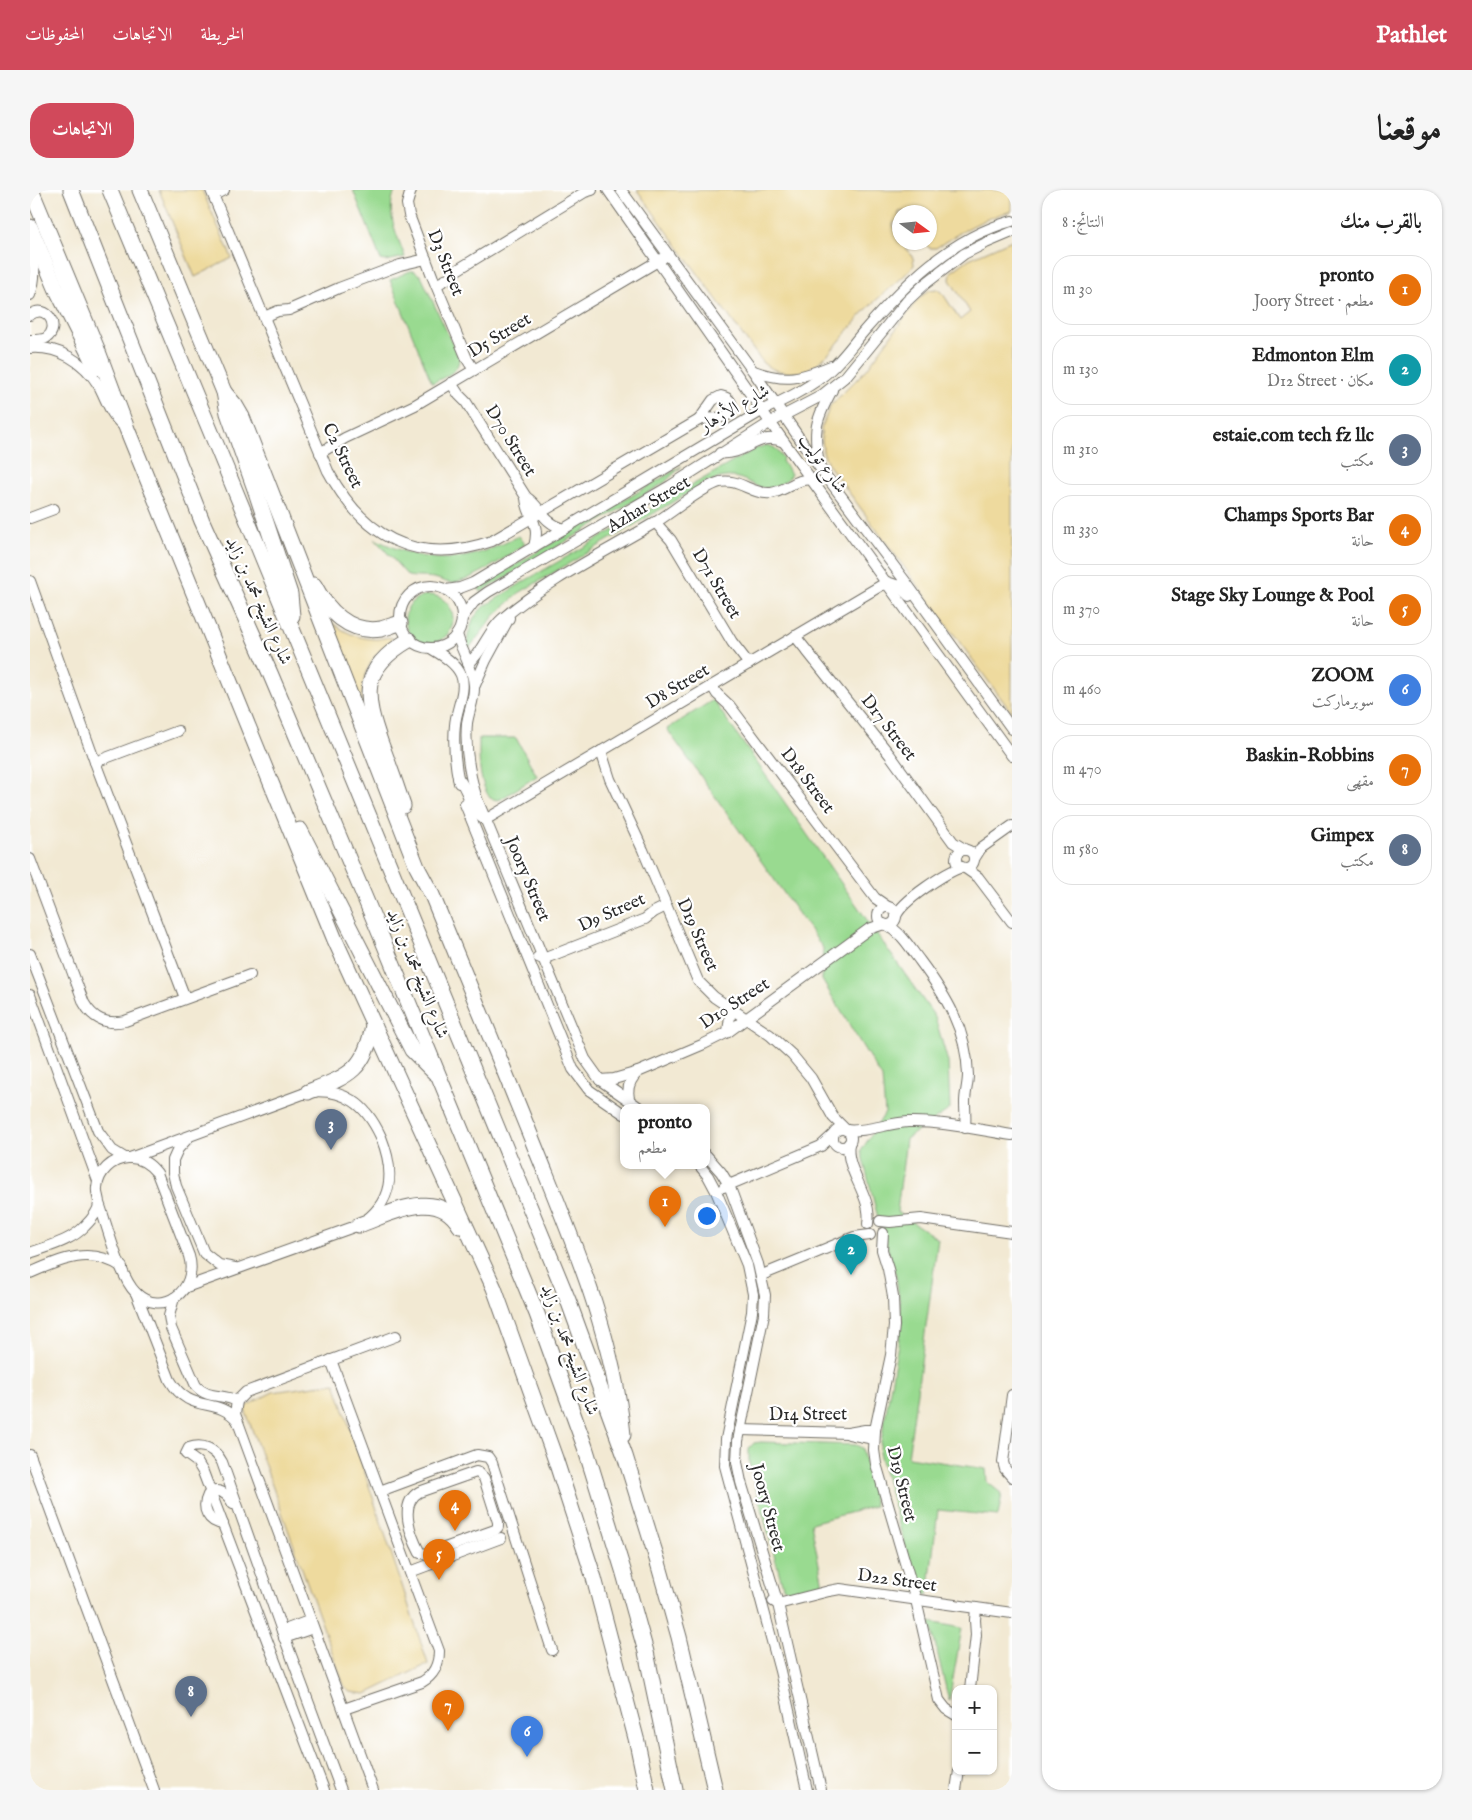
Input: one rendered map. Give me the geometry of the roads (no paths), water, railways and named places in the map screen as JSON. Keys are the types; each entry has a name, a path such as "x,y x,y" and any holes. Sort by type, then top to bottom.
{"highway":[{"path":"31,190 335,940 494,1288 594,1578 637,1742 647,1790"},
{"name":"شارع الشيخ محمد بن زايد","path":"71,190 202,521 270,673 537,1314 584,1446 623,1570 646,1652 676,1790"},
{"name":"شارع الشيخ محمد بن زايد","path":"110,190 568,1300 625,1456 657,1558 679,1637 715,1790"},
{"path":"140,190 224,392 228,413 290,594 292,609 291,628"},
{"path":"30,227 72,322 103,382 120,409"},
{"path":"224,392 242,417 417,867 432,895 567,1227 591,1293 617,1386 625,1456"},
{"path":"280,518 323,601 338,617 358,627 370,629 381,629 400,623"},
{"path":"409,640 392,650 380,663 370,687 369,704 373,721 424,864 432,895"},
{"path":"280,803 298,827 412,1050 439,1076"},
{"path":"308,1092 338,1080 360,1063 368,1050 373,1025"},
{"path":"359,1225 418,1205 439,1207 456,1220 494,1288"}],"street":[{"path":"212,192 224,190"},
{"name":"D3 Street","path":"411,190 408,198 408,209 434,282 463,346 477,368"},
{"name":"شارع توليب","path":"607,190 764,410 784,442 1012,756"},
{"name":"شارع توليب","path":"621,190 754,371 820,468 934,620 1012,729"},
{"path":"434,282 588,191"},
{"name":"C2 Street","path":"212,192 319,450 336,486 356,513 382,534 412,546 444,551 477,547 492,541 537,516 699,420"},
{"name":"شارع الأزهار","path":"400,623 401,609 406,598 411,593 425,587 440,587 446,590 474,583 764,410 810,385 837,364 887,305 927,266 972,237 1012,220"},
{"name":"شارع الأزهار","path":"457,634 462,618 468,608 481,597 675,483 719,453 771,422 821,396 835,386 856,365 907,301 924,284 964,254 1012,232"},
{"path":"30,245 34,267 34,283 30,295"},
{"path":"265,320 278,318 289,310 339,288 424,255"},
{"name":"D5 Street","path":"319,450 402,411 668,255"},
{"path":"30,314 37,311 44,312 49,316 52,326 50,334 45,339 30,340"},
{"path":"30,348 52,350 69,356 82,365 99,386 114,418 127,429"},
{"path":"754,371 775,378 790,379 805,377 837,364"},
{"name":"D70 Street","path":"454,381 459,396 466,402 526,497 527,505 537,516 534,547"},
{"path":"820,468 815,440 817,423 822,407 835,386"},
{"path":"719,453 734,452 762,439 774,438 784,442"},
{"name":"Azhar Street","path":"468,664 476,656 495,626 530,597 556,579 658,520 711,486 722,482 734,482 758,492 771,493 799,480 813,480"},
{"path":"30,518 54,509"},
{"path":"537,516 564,528"},
{"name":"D71 Street","path":"658,520 746,666"},
{"path":"30,581 95,762 185,998"},
{"path":"887,582 903,588 923,615 934,620"},
{"name":"D8 Street","path":"485,820 887,582"},
{"path":"446,590 458,602 462,618"},
{"name":"Azhar Street","path":"474,688 486,660 514,611"},
{"path":"400,623 404,635 420,647 432,649 446,644 457,634"},
{"name":"Joory Street","path":"457,634 461,649 473,676 474,688 468,716 468,764 473,787 485,820 585,1059 600,1080 633,1104"},
{"name":"D17 Street","path":"798,634 809,646 813,657 890,756 952,842 960,863"},
{"name":"Joory Street","path":"432,649 450,662 461,674 463,688 456,713 454,749 458,778 465,804 513,923 573,1069 589,1090 620,1111"},
{"name":"D18 Street","path":"715,684 875,898 892,912"},
{"path":"456,713 468,716"},
{"path":"95,762 178,731"},
{"name":"D19 Street","path":"598,754 643,850 698,981 708,992 781,1044 802,1066 820,1090 833,1117 848,1136"},
{"path":"458,778 465,788 476,812 485,820"},
{"path":"971,856 1012,826"},
{"name":"D17 Street","path":"952,842 971,856"},
{"path":"960,863 960,852 971,856"},
{"path":"960,863 971,866 971,856"},
{"path":"971,856 978,877"},
{"path":"30,859 35,886 80,995 93,1016 108,1022 117,1023 250,975"},
{"path":"882,920 882,909 892,912 960,863"},
{"path":"960,863 978,877 1012,922"},
{"name":"D18 Street","path":"875,898 882,920"},
{"name":"D9 Street","path":"543,959 645,919 654,912 668,909"},
{"path":"882,920 893,922 892,912"},
{"path":"892,912 900,934"},
{"path":"882,920 900,934 944,994 957,1020 965,1048 968,1077 965,1102 966,1118 961,1128"},
{"name":"D10 Street","path":"600,1080 614,1079 638,1072 728,1032 882,920"},
{"path":"513,923 523,930 533,953 543,959"},
{"path":"30,954 98,1131 112,1150 128,1158 146,1162 157,1173 161,1181 192,1264 190,1280 186,1287 174,1298 166,1301 150,1301 136,1292 131,1286 122,1267 99,1203 97,1196 98,1181 30,995"},
{"path":"727,1006 730,1016 728,1032"},
{"path":"630,1102 629,1086 638,1072"},
{"path":"98,1181 106,1168 113,1162 308,1092 327,1092 345,1096 367,1113 373,1121 384,1146 390,1170 388,1189 374,1214 359,1225 186,1287"},
{"name":"D19 Street","path":"833,1117 836,1140"},
{"path":"836,1140 844,1146 848,1136 860,1131 887,1124 905,1122 935,1124 1012,1135"},
{"path":"836,1140 839,1129 848,1136 849,1158"},
{"path":"191,1135 182,1143 175,1154 173,1173 176,1186 204,1253 219,1265 238,1268"},
{"path":"716,1190 836,1140"},
{"path":"836,1140 849,1158 867,1207 869,1230"},
{"name":"Joory Street","path":"710,1160 721,1172 729,1186 762,1275 764,1314 740,1430 737,1451 739,1472 778,1604 821,1790"},
{"name":"Joory Street","path":"702,1169 716,1190 746,1266 753,1294 752,1312 726,1439 725,1457 729,1485 780,1671 807,1790"},
{"path":"30,1253 65,1240 80,1232 91,1219 99,1203"},
{"path":"867,1207 881,1226 879,1236 869,1230"},
{"path":"881,1226 908,1219 1012,1232"},
{"path":"762,1275 869,1230 873,1220 881,1226"},
{"name":"D19 Street","path":"881,1226 882,1250 891,1282 894,1326 874,1435 876,1464 916,1600 940,1700 946,1709 952,1713"},
{"name":"D19 Street","path":"869,1230 882,1250"},
{"path":"30,1273 82,1255 103,1257 122,1267"},
{"path":"136,1292 170,1380 178,1392 195,1403 225,1410 237,1420"},
{"path":"174,1298 169,1316 171,1328 196,1386 211,1396 226,1397 237,1402"},
{"path":"373,1790 237,1420 236,1408 237,1402 246,1392 252,1389 396,1336"},
{"path":"331,1360 439,1651 434,1673 422,1682 344,1710"},
{"path":"1012,1395 1003,1459 1005,1469 1012,1477"},
{"name":"D14 Street","path":"740,1430 874,1435"},
{"path":"324,1790 202,1468 186,1454 188,1448 202,1446 210,1449 217,1454 222,1462 341,1790"},
{"path":"30,1455 154,1790"},
{"path":"380,1491 477,1455 488,1457 492,1464 552,1650"},
{"path":"406,1562 498,1527 484,1478 480,1473 472,1473 420,1492 413,1497 407,1518 419,1550 423,1554"},
{"path":"211,1492 219,1491 226,1494 240,1513"},
{"path":"410,1572 501,1538"},
{"path":"753,1568 761,1573 770,1597 778,1604"},
{"path":"892,1597 902,1588 909,1577"},
{"name":"D22 Street","path":"778,1604 835,1590 846,1590 1012,1613"},
{"path":"970,1685 976,1634 975,1620 980,1609"},
{"path":"283,1634 312,1624"},
{"path":"956,1790 958,1775"}],"place":[{"name":"estaie.com tech fz llc","path":"331,1150"},
{"name":"pronto","path":"665,1227"},
{"name":"Edmonton Elm","path":"851,1275"},
{"name":"Champs Sports Bar","path":"455,1531"},
{"name":"Stage Sky Lounge & Pool","path":"439,1580"},
{"name":"Gimpex","path":"191,1717"},
{"name":"Baskin-Robbins","path":"448,1731"},
{"name":"ZOOM","path":"527,1757"}]}
